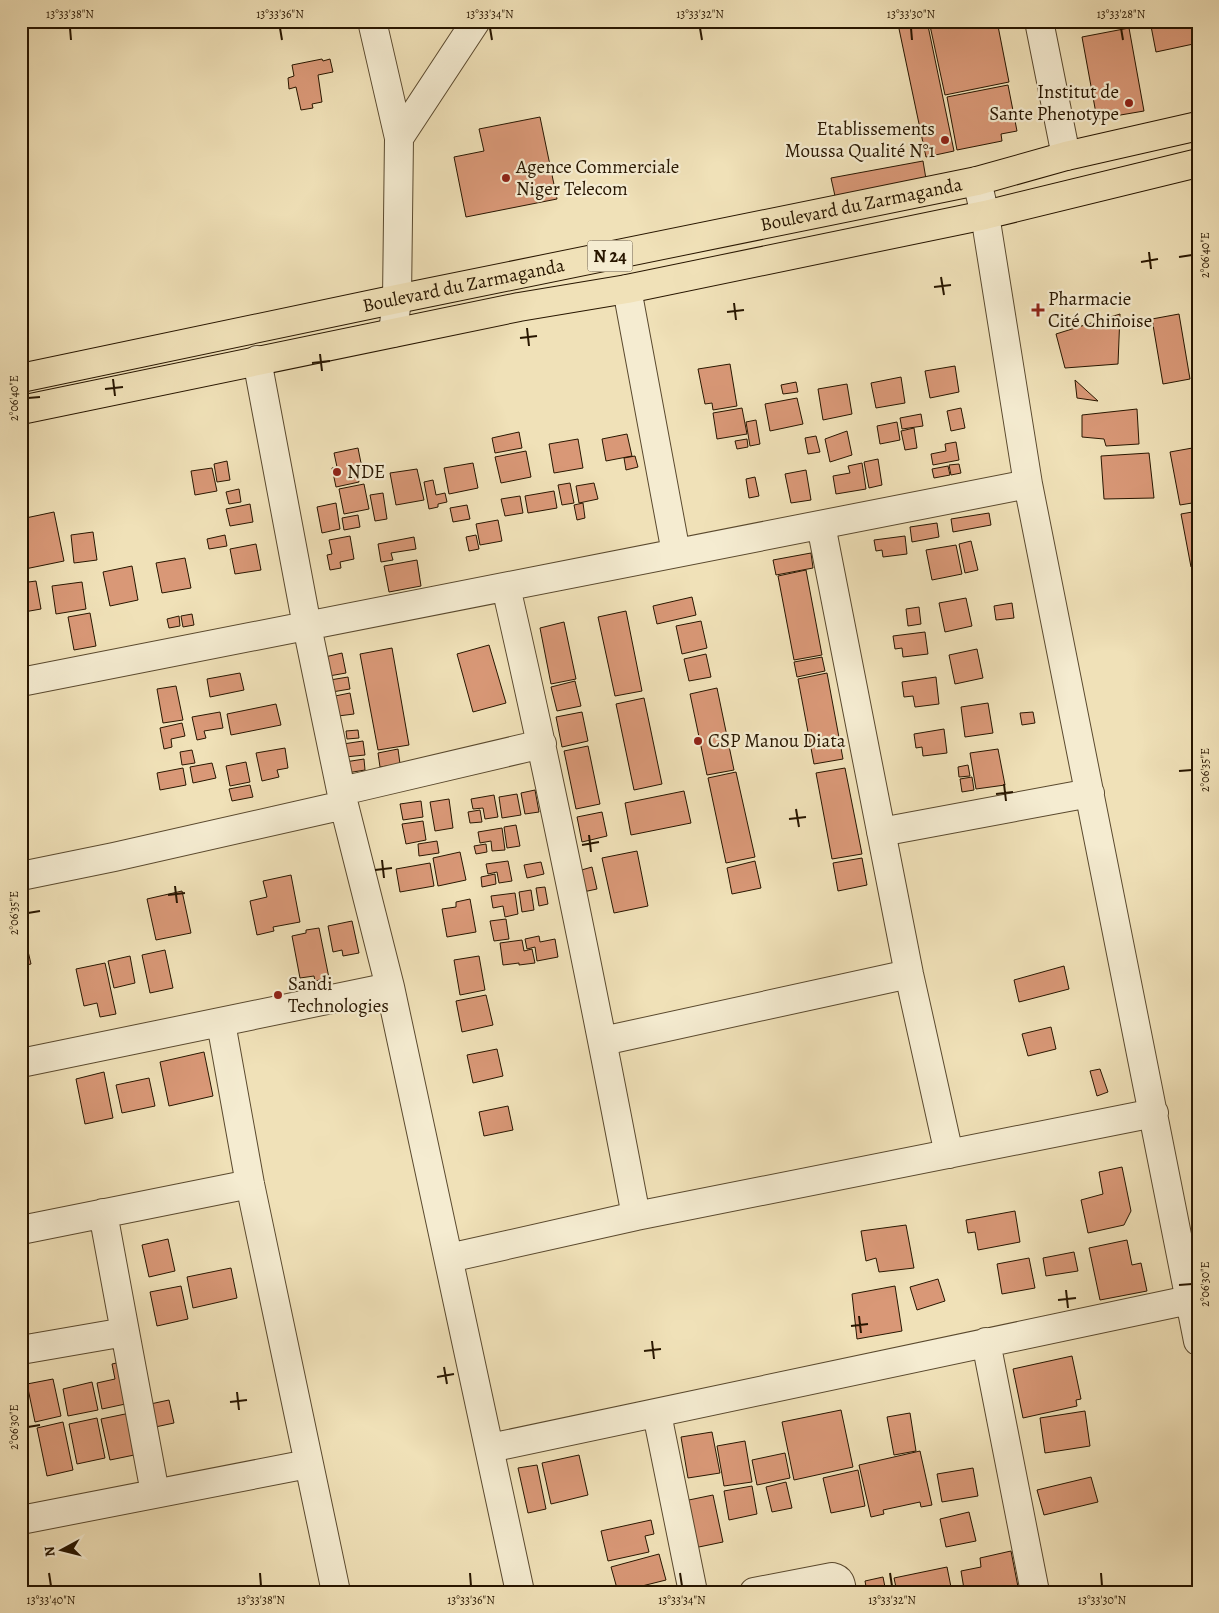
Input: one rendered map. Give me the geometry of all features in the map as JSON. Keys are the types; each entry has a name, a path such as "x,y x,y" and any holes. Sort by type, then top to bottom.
{"main road":[{"name":"Boulevard du Zarmaganda","path":"21,378 977,181 1066,156 1198,126"},
{"name":"Boulevard du Zarmaganda","path":"21,410 519,307 627,289 985,215 1198,163"}],"street":[{"path":"372,21 399,138 397,299 393,333"},
{"path":"399,138 476,21"},
{"path":"1039,21 1066,156"},
{"path":"977,181 985,215 1028,484 1198,1341"},
{"path":"627,289 676,553"},
{"path":"257,360 307,626 343,798 390,987 520,1592"},
{"path":"21,682 1028,484"},
{"path":"821,525 909,974 948,1154"},
{"path":"506,587 542,744 603,1041 636,1216"},
{"path":"21,876 114,857 542,744"},
{"path":"881,832 1090,793"},
{"path":"603,1041 909,974"},
{"path":"21,1063 390,987"},
{"path":"221,1023 250,1184 336,1592"},
{"path":"449,1258 636,1216 1154,1113"},
{"path":"21,1230 250,1184"},
{"path":"103,1213 154,1493"},
{"path":"490,1448 1189,1300"},
{"path":"21,1350 125,1332"},
{"path":"986,1342 1035,1592"},
{"path":"657,1414 693,1592"},
{"path":"21,1520 308,1464"},
{"path":"754,1592 832,1577 838,1579 842,1592"}],"building":[{"path":"910,21 927,21 954,151 926,157 898,24"},
{"path":"929,21 997,21 1009,82 945,95"},
{"path":"1150,21 1198,21 1198,43 1156,52"},
{"path":"1129,28 1144,111 1097,119 1082,37"},
{"path":"322,59 323,61 330,59 333,72 318,75 322,102 312,104 313,108 301,110 296,87 289,89 288,78 294,76 292,65"},
{"path":"1008,85 1017,131 1001,134 1002,141 957,150 947,97"},
{"name":"Agence Commerciale Niger Telecom","path":"540,117 557,199 466,217 454,157 484,151 479,129"},
{"path":"923,161 926,179 835,196 831,178"},
{"path":"1120,314 1118,364 1065,368 1056,334"},
{"path":"1179,314 1190,379 1163,384 1152,319"},
{"path":"730,364 737,406 713,410 712,403 705,404 698,369"},
{"path":"955,366 959,392 930,398 925,371"},
{"path":"901,377 905,403 876,408 871,383"},
{"path":"1075,380 1098,401 1077,398"},
{"path":"796,382 798,392 783,394 781,385"},
{"path":"847,384 852,414 823,420 818,389"},
{"path":"797,398 803,424 770,431 765,404"},
{"path":"742,408 747,434 717,439 713,413"},
{"path":"961,408 965,428 951,431 947,411"},
{"path":"1137,409 1139,444 1106,446 1104,439 1082,437 1082,415"},
{"path":"921,414 923,426 902,429 900,418"},
{"path":"756,420 760,444 750,446 746,422"},
{"path":"897,422 900,440 880,444 877,426"},
{"path":"914,428 917,448 905,450 901,431"},
{"path":"847,431 852,455 830,462 825,439"},
{"path":"519,432 522,448 495,453 492,438"},
{"path":"627,434 632,456 606,461 602,439"},
{"path":"816,436 820,452 808,454 805,438"},
{"path":"578,439 583,468 554,473 549,444"},
{"path":"747,439 748,447 737,449 735,441"},
{"path":"956,442 959,460 933,465 931,454 946,451 945,444"},
{"path":"1198,447 1198,502 1180,505 1170,452"},
{"path":"358,448 362,468 356,469 359,482 336,487 332,468 337,467 334,453"},
{"path":"526,451 531,477 501,483 495,457"},
{"path":"1149,453 1154,498 1104,499 1101,456"},
{"path":"635,456 638,467 626,470 624,458"},
{"path":"878,459 882,485 869,488 864,462"},
{"path":"227,461 230,480 217,482 214,464"},
{"path":"473,463 478,488 449,494 444,468"},
{"path":"862,463 866,489 836,494 833,476 850,473 848,466"},
{"path":"959,464 961,473 951,475 949,465"},
{"path":"948,466 950,475 934,478 932,469"},
{"path":"212,468 217,491 195,495 191,471"},
{"path":"417,469 424,500 396,505 390,473"},
{"path":"806,470 811,500 791,503 785,474"},
{"path":"755,477 759,496 749,498 746,479"},
{"path":"433,480 436,495 445,493 447,502 429,509 424,482"},
{"path":"570,483 574,503 562,505 558,485"},
{"path":"594,483 598,499 579,503 576,486"},
{"path":"364,484 369,509 344,514 339,489"},
{"path":"239,489 241,502 229,504 226,492"},
{"path":"554,491 557,508 528,513 525,496"},
{"path":"383,493 387,519 375,521 370,495"},
{"path":"520,496 523,513 505,516 501,499"},
{"path":"336,503 340,529 322,533 317,507"},
{"path":"583,503 585,518 577,520 574,505"},
{"path":"250,504 253,522 230,526 226,509"},
{"path":"467,505 470,519 453,522 450,508"},
{"path":"1198,511 1198,566 1191,567 1181,514"},
{"path":"54,512 64,561 25,569 21,550 21,519"},
{"path":"989,513 991,525 953,532 951,519"},
{"path":"358,515 360,527 344,530 342,518"},
{"path":"498,520 502,541 480,545 476,524"},
{"path":"937,523 939,537 912,542 910,527"},
{"path":"93,532 97,560 74,563 71,535"},
{"path":"225,535 227,546 209,549 207,539"},
{"path":"476,535 479,549 469,551 466,537"},
{"path":"350,536 354,559 340,562 341,568 330,570 327,555 332,554 329,540"},
{"path":"905,536 907,554 883,557 882,550 876,551 874,540"},
{"path":"414,537 416,549 391,553 393,560 381,562 378,544"},
{"path":"971,541 978,570 965,573 959,544"},
{"path":"256,544 261,570 235,574 230,549"},
{"path":"956,545 962,574 932,580 926,550"},
{"path":"811,553 813,568 776,575 773,560"},
{"path":"185,558 191,588 162,593 156,563"},
{"path":"417,560 421,586 389,592 384,566"},
{"path":"132,566 138,600 110,606 103,572"},
{"path":"806,570 822,655 794,660 778,576"},
{"path":"36,581 41,609 24,612 21,583"},
{"path":"82,582 86,609 56,614 52,586"},
{"path":"692,597 696,615 657,624 653,606"},
{"path":"966,598 972,626 945,632 939,603"},
{"path":"1012,603 1014,618 996,620 994,606"},
{"path":"919,607 921,624 908,626 906,609"},
{"path":"626,611 642,691 615,696 598,617"},
{"path":"90,613 96,646 74,650 68,617"},
{"path":"192,614 194,625 183,627 181,616"},
{"path":"179,616 180,626 169,628 167,619"},
{"path":"701,621 707,648 682,654 676,626"},
{"path":"564,622 576,679 551,684 540,628"},
{"path":"925,632 928,654 903,657 902,648 895,649 893,636"},
{"path":"489,645 506,703 473,712 457,654"},
{"path":"392,648 409,745 378,750 360,654"},
{"path":"977,649 983,678 955,684 949,655"},
{"path":"342,653 346,673 329,676 325,657"},
{"path":"706,654 711,677 689,681 684,659"},
{"path":"822,657 825,671 797,677 794,662"},
{"path":"240,673 244,690 210,697 207,679"},
{"path":"827,673 843,759 814,764 798,679"},
{"path":"348,677 350,689 332,692 330,680"},
{"path":"936,677 939,704 915,707 913,696 904,697 902,682"},
{"path":"575,681 581,706 557,711 551,687"},
{"path":"176,686 183,720 163,723 157,689"},
{"path":"717,688 734,770 707,775 690,694"},
{"path":"350,693 354,714 338,716 335,696"},
{"path":"644,698 662,784 634,790 616,704"},
{"path":"988,703 993,733 965,737 961,707"},
{"path":"276,704 281,725 231,735 227,714"},
{"path":"220,712 223,728 204,731 206,738 197,740 192,717"},
{"path":"582,712 588,741 562,747 556,717"},
{"path":"1033,712 1035,723 1022,725 1020,713"},
{"path":"182,723 185,736 171,739 172,747 164,749 160,728"},
{"path":"944,729 947,753 923,756 922,747 916,748 914,734"},
{"path":"358,730 359,738 347,739 346,731"},
{"path":"363,741 365,755 345,757 343,744"},
{"path":"588,746 600,804 576,809 564,751"},
{"path":"285,748 288,768 277,770 279,777 262,781 256,753"},
{"path":"398,749 400,764 380,767 378,753"},
{"path":"998,749 1005,785 976,789 970,753"},
{"path":"192,750 195,763 182,765 180,752"},
{"path":"364,759 365,770 347,773 345,762"},
{"path":"246,762 250,782 230,786 226,766"},
{"path":"212,763 216,778 193,783 190,767"},
{"path":"968,765 970,776 959,777 958,767"},
{"path":"183,768 186,785 160,790 157,773"},
{"path":"845,768 862,854 832,859 816,773"},
{"path":"736,772 755,857 726,863 708,778"},
{"path":"972,777 974,790 962,792 960,779"},
{"path":"250,785 253,797 232,801 229,789"},
{"path":"535,790 539,812 525,814 521,793"},
{"path":"684,791 691,823 631,835 625,803"},
{"path":"517,794 521,815 502,818 499,797"},
{"path":"494,795 498,817 485,819 483,808 473,809 471,799"},
{"path":"449,799 453,828 435,831 430,802"},
{"path":"421,801 423,817 403,820 400,804"},
{"path":"480,810 482,822 470,823 468,812"},
{"path":"602,812 607,836 582,842 577,817"},
{"path":"423,821 426,840 406,844 402,824"},
{"path":"516,825 520,846 507,848 504,827"},
{"path":"502,828 505,850 492,851 491,841 480,843 478,832"},
{"path":"437,841 439,853 419,856 418,844"},
{"path":"486,844 487,852 476,854 474,846"},
{"path":"637,851 648,906 614,913 602,858"},
{"path":"460,852 466,880 438,886 433,858"},
{"path":"862,858 867,885 838,891 833,863"},
{"path":"508,861 512,881 499,883 497,872 488,874 486,864"},
{"path":"755,861 761,888 732,894 727,868"},
{"path":"541,862 544,874 527,878 524,865"},
{"path":"430,863 434,886 400,892 396,869"},
{"path":"592,867 597,889 583,892 578,871"},
{"path":"495,874 496,884 482,887 481,877"},
{"path":"291,875 300,922 273,927 274,931 257,935 250,901 267,897 263,881"},
{"path":"545,887 548,904 539,906 536,888"},
{"path":"531,890 534,910 522,912 519,892"},
{"path":"182,891 191,933 156,940 147,899"},
{"path":"515,893 518,914 505,917 503,906 493,908 491,896"},
{"path":"470,899 476,932 447,937 442,909 456,907 456,902"},
{"path":"506,919 509,939 494,941 490,921"},
{"path":"21,921 31,964 21,966"},
{"path":"352,921 359,953 343,956 342,950 333,952 328,926"},
{"path":"319,928 329,978 315,981 314,976 300,978 292,936 306,933 306,930"},
{"path":"539,936 540,942 555,939 558,957 537,961 535,947 527,949 525,939"},
{"path":"522,940 524,951 532,949 535,963 503,965 500,943"},
{"path":"165,950 173,988 150,993 142,955"},
{"path":"130,956 135,983 114,988 108,961"},
{"path":"479,956 485,990 460,995 454,960"},
{"path":"105,963 116,1014 100,1017 97,1003 84,1006 76,969"},
{"path":"1064,966 1069,989 1019,1002 1014,980"},
{"path":"486,995 493,1025 462,1032 456,1001"},
{"path":"1051,1027 1056,1049 1028,1056 1022,1034"},
{"path":"497,1049 503,1076 473,1083 467,1055"},
{"path":"204,1052 213,1096 169,1106 160,1062"},
{"path":"1100,1069 1108,1092 1097,1096 1090,1071"},
{"path":"104,1072 113,1118 85,1124 76,1079"},
{"path":"149,1078 155,1106 122,1113 116,1085"},
{"path":"508,1106 513,1130 484,1136 479,1112"},
{"path":"1192,1155 1198,1155 1198,1177 1194,1177"},
{"path":"1122,1167 1131,1211 1124,1225 1088,1233 1081,1200 1103,1194 1099,1172"},
{"path":"1015,1211 1020,1242 978,1250 975,1232 968,1233 966,1220"},
{"path":"906,1225 914,1268 879,1272 876,1258 866,1261 861,1231"},
{"path":"168,1239 175,1271 149,1277 142,1245"},
{"path":"1127,1240 1132,1265 1141,1263 1147,1291 1100,1300 1089,1248"},
{"path":"1074,1252 1078,1271 1046,1276 1043,1258"},
{"path":"1029,1258 1035,1288 1002,1294 997,1264"},
{"path":"231,1268 237,1298 193,1308 187,1277"},
{"path":"938,1279 945,1301 917,1310 910,1287"},
{"path":"181,1286 188,1319 157,1326 150,1292"},
{"path":"895,1286 902,1331 857,1339 852,1294"},
{"path":"1072,1356 1081,1399 1076,1400 1077,1406 1023,1418 1013,1369"},
{"path":"121,1362 130,1403 102,1409 97,1383 115,1379 112,1364"},
{"path":"53,1379 61,1416 35,1422 27,1384"},
{"path":"92,1382 98,1410 68,1416 63,1389"},
{"path":"169,1400 174,1423 146,1429 141,1406"},
{"path":"841,1410 853,1467 794,1480 782,1422"},
{"path":"1085,1411 1090,1446 1045,1453 1040,1418"},
{"path":"130,1413 139,1454 110,1460 101,1419"},
{"path":"910,1413 916,1451 894,1455 887,1417"},
{"path":"97,1418 105,1458 77,1464 69,1424"},
{"path":"63,1422 73,1470 47,1476 37,1428"},
{"path":"712,1432 720,1473 688,1478 681,1437"},
{"path":"745,1441 752,1482 724,1486 717,1446"},
{"path":"920,1451 932,1505 921,1507 920,1502 883,1510 884,1514 871,1517 859,1465"},
{"path":"785,1453 790,1478 757,1485 752,1460"},
{"path":"579,1455 588,1495 551,1504 542,1463"},
{"path":"537,1465 546,1509 528,1513 518,1468"},
{"path":"973,1468 978,1496 942,1502 937,1474"},
{"path":"858,1470 865,1506 831,1513 823,1478"},
{"path":"1091,1477 1098,1502 1044,1515 1037,1490"},
{"path":"786,1482 792,1508 772,1512 766,1487"},
{"path":"752,1486 757,1514 729,1520 724,1491"},
{"path":"713,1495 723,1542 694,1548 684,1501"},
{"path":"969,1512 976,1541 946,1547 940,1519"},
{"path":"651,1520 654,1534 645,1536 649,1552 608,1561 601,1531"},
{"path":"1011,1551 1019,1592 958,1592 958,1590 964,1589 961,1571 981,1567 980,1558"},
{"path":"659,1554 666,1580 618,1592 611,1567"},
{"path":"947,1567 952,1592 897,1592 894,1578"},
{"path":"883,1577 886,1592 867,1592 865,1581"},
{"path":"673,1587 674,1592 651,1592"}],"place":[{"name":"Institut de Sante Phenotype","path":"1129,103"},
{"name":"Etablissements Moussa Qualité N°1","path":"945,140"},
{"name":"Agence Commerciale Niger Telecom","path":"506,178"},
{"name":"Pharmacie Cité Chinoise","path":"1038,310"},
{"name":"NDE","path":"337,472"},
{"name":"CSP Manou Diata","path":"698,741"},
{"name":"Sandi Technologies","path":"278,995"}]}
